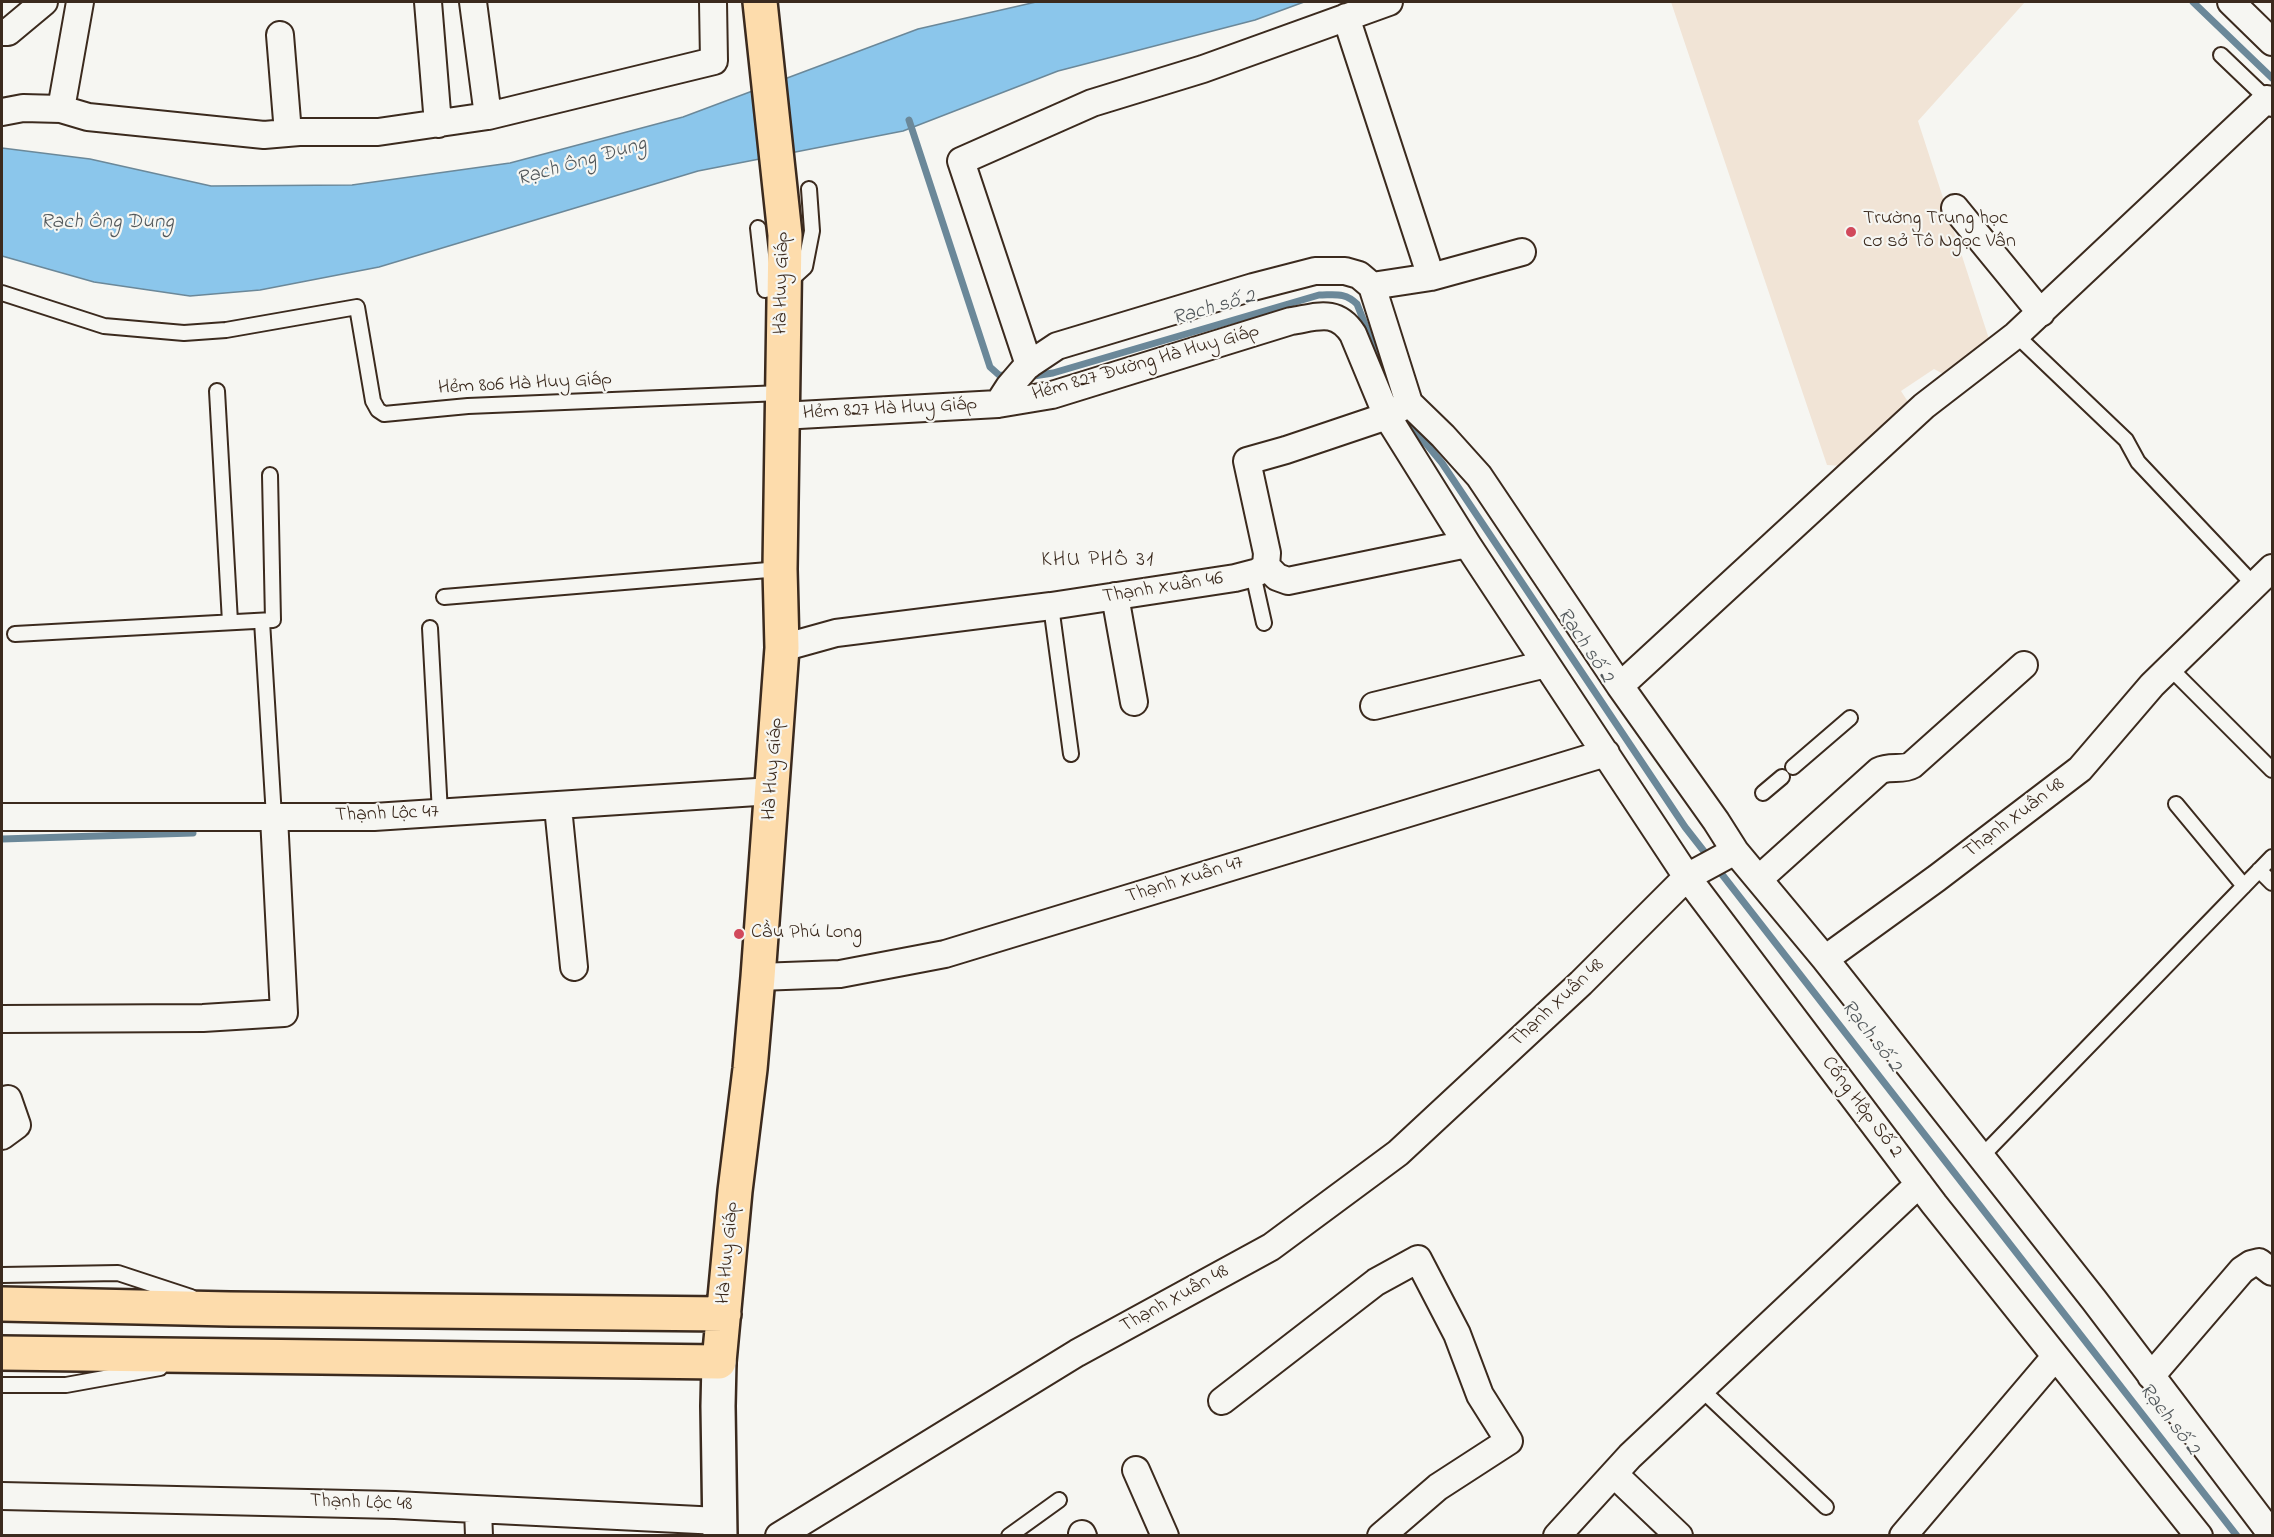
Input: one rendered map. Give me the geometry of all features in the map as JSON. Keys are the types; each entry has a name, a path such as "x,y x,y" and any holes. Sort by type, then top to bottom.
{"main road":[{"name":"Hà Huy Giáp","path":"719,1362 735,1191 750,1069 782,648 780,570 784,286 772,231 766,43 760,2"},
{"path":"2,1304 230,1309 724,1314"},
{"path":"2,1353 719,1362"}],"street":[{"path":"2,32 8,32 44,2"},
{"path":"61,110 80,2"},
{"path":"428,2 438,124"},
{"path":"473,2 488,116"},
{"path":"2,112 23,108 61,110 88,117 264,135 378,132 438,124 488,116 714,61 713,2"},
{"path":"1028,366 961,161 1092,103 1203,69 1389,2"},
{"path":"2231,2 2272,42"},
{"path":"1346,17 1431,277"},
{"path":"280,35 288,133"},
{"path":"1620,686 1924,406 2041,313 2270,101"},
{"path":"1955,208 2041,313"},
{"path":"1522,252 1431,277 1372,286 1398,409 1443,436 1479,476 1620,686 1727,824 1735,851 1760,878 1825,959 2151,1376 2272,1535"},
{"name":"Hẻm 827 Đường Hà Huy Giáp","path":"1004,395 1028,366 1057,346 1253,287 1315,271 1345,271 1359,275 1372,286"},
{"name":"Hẻm 827 Đường Hà Huy Giáp","path":"1004,395 1052,395 1291,321 1321,316 1337,317 1346,323 1398,409 1467,544 1546,664"},
{"name":"Hẻm 827 Hà Huy Giáp","path":"781,404 1004,395"},
{"path":"1398,409 1286,450 1247,461 1267,552 1259,570 1288,581 1467,544"},
{"name":"Thạnh Xuân 46","path":"782,648 836,633 1051,606 1259,570"},
{"name":"Thạnh Xuân 48","path":"1825,959 1937,878 2080,769 2152,685 2264,577"},
{"path":"1115,596 1134,702"},
{"path":"1374,706 1546,664"},
{"name":"Cống Hộp Số 2","path":"1546,664 1687,877 1919,1184 2188,1531"},
{"path":"1760,878 1879,771 1912,765 2024,665"},
{"name":"Thạnh Xuân 47","path":"758,977 840,974 945,954 1606,753"},
{"name":"Thạnh Lộc 47","path":"2,817 374,817 558,807 772,791"},
{"path":"558,807 574,967"},
{"path":"2,1019 203,1018 284,1013 274,817"},
{"name":"Thạnh Xuân 48","path":"779,1536 1077,1353 1271,1247 1398,1152 1581,983 1687,877 1735,851"},
{"path":"2,1136 17,1125 8,1099"},
{"path":"1557,1536 1614,1474 1701,1389 1919,1184"},
{"path":"1222,1401 1376,1282 1418,1259 1457,1334 1480,1395 1509,1441 1438,1487 1381,1536"},
{"path":"2151,1376 2242,1270 2259,1262 2272,1272"},
{"path":"1904,1536 2055,1357"},
{"name":"Hà Huy Giáp","path":"719,1362 720,1528"},
{"path":"1136,1470 1165,1536"},
{"path":"1614,1474 1679,1536"},
{"name":"Thạnh Lộc 48","path":"2,1496 394,1505 720,1528"},
{"path":"478,1510 479,1536"}],"lane":[{"path":"2221,55 2270,101"},
{"path":"784,286 805,267 812,231 809,189"},
{"name":"Hẻm 806 Hà Huy Giáp","path":"2,293 104,326 184,333 226,330 357,307 373,401 378,410 384,414 468,406 781,404"},
{"path":"2016,335 2126,440 2138,462 2264,577"},
{"path":"217,391 230,622"},
{"path":"15,634 273,620 270,475"},
{"path":"444,597 780,570"},
{"path":"1259,570 1264,623"},
{"path":"1051,606 1071,753"},
{"path":"262,621 274,817"},
{"path":"430,628 440,813"},
{"path":"2170,668 2272,770"},
{"path":"1793,767 1850,718"},
{"path":"1763,793 1782,777"},
{"path":"2176,804 2244,886"},
{"path":"1980,1158 2272,857"},
{"path":"2259,870 2272,883"},
{"path":"2,1275 118,1273 230,1309"},
{"path":"2,1385 66,1386 231,1355"},
{"path":"1701,1389 1826,1507"},
{"path":"1009,1536 1059,1500"}],"shaded area":[{"name":"Trường Trung học cơ sở Tô Ngọc Vân","path":"1671,2 2025,2 1918,121 1990,342 1949,377 1934,369 1901,391 1912,408 1843,466 1827,465"}],"water":[{"name":"Rạch Ông Dung","path":"1036,2 1304,2 1255,20 1058,71 903,131 698,171 379,267 260,290 190,296 94,282 2,256 2,148 90,159 211,186 352,185 510,163 683,117 918,29"}],"waterway":[{"path":"2193,2 2272,78"},
{"name":"Rạch số 2","path":"909,120 990,367 999,375 1010,376"},
{"name":"Rạch số 2","path":"1027,377 1053,373 1319,295 1340,295 1353,300 1357,304 1394,398 1409,423 1442,463 1685,827 1710,859"},
{"path":"2,839 193,833"},
{"name":"Rạch số 2","path":"1717,868 2237,1536"}],"place":[{"name":"Trường Trung học cơ sở Tô Ngọc Vân","path":"1851,232"},
{"name":"Cầu Phú Long","path":"739,934"}],"district":[{"name":"KHU PHỐ 31","path":"1098,562"}],"water label":[{"name":"Rạch Ông Đụng","path":"582,163"}]}
